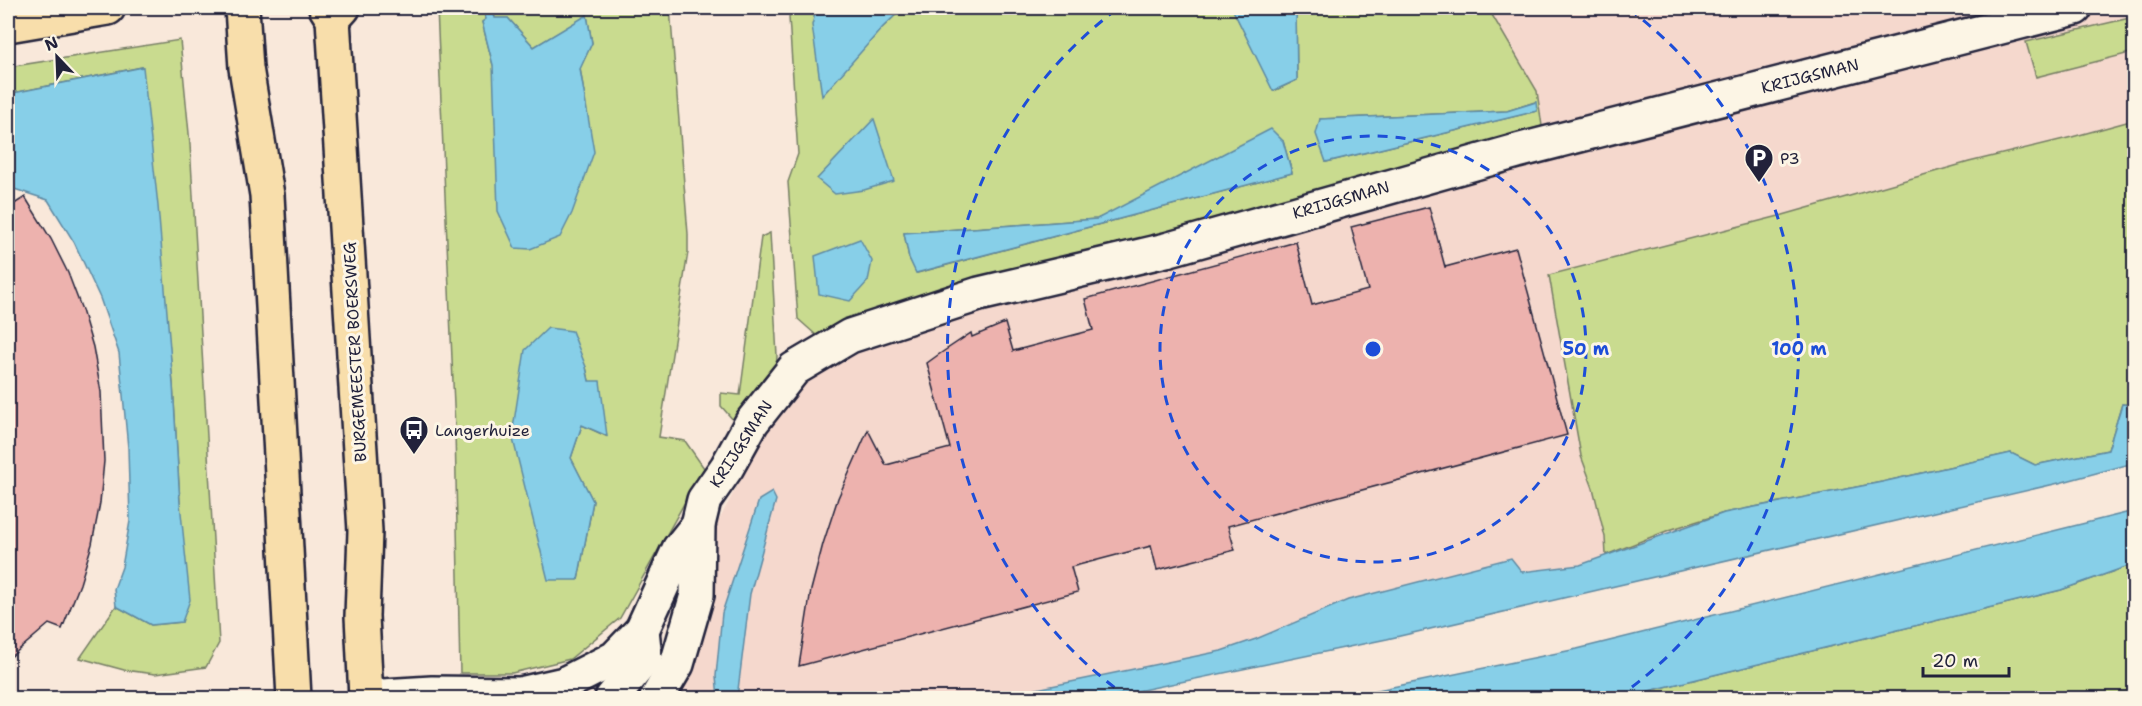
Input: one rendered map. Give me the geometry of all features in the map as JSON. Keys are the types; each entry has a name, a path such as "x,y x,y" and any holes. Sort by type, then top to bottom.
{"main road":[{"path":"8,25 108,8"},
{"path":"242,8 246,68 267,195 294,699"},
{"name":"BURGEMEESTER BOERSWEG","path":"334,21 364,508 362,616 366,698"}],"street":[{"name":"KRIJGSMAN","path":"657,699 678,664 697,595 698,525 704,500 727,467 752,422 794,369 850,336 979,294 1166,250 1517,151 2075,8"},
{"name":"KRIJGSMAN","path":"366,698 432,693 520,694 564,684 615,658 642,630 679,549 698,525"},
{"name":"KRIJGSMAN","path":"597,699 612,698 645,658 642,630"}],"shaded area":[{"path":"1140,8 2134,8 2134,448 1021,698 676,698 713,532 791,390"}],"green space":[{"path":"437,8 483,8 486,19 482,22 493,65 585,100 580,68 592,43 587,16 534,47 508,18 495,18 492,8 670,8 688,252 659,437 685,441 704,468 620,618 570,659 512,673 460,673 455,429","holes":["548,328 586,367 606,436 582,425 571,458 593,501 578,580"]},
{"path":"792,8 822,8 816,10 883,27 903,8 1232,8 1274,91 1297,80 1296,8 1488,8 1537,91 1542,126 939,296 886,305 849,325 816,335 798,319 788,182 798,154 789,17","holes":["1535,102 1537,111 1326,162 1320,119 1507,111","1283,141 1292,173 917,273 909,258 904,233 1097,219"]},
{"path":"2134,17 2134,52 2036,77 2026,42"},
{"path":"180,40 190,144 219,643 206,667 155,674 124,670 80,658 116,606 151,625 182,622 180,503 173,384 142,67 8,94 8,67"},
{"path":"2134,120 2134,405 2122,404 2108,450 2035,465 2011,453 1882,482 1724,513 1669,530 1606,555 1605,537 1593,488 1581,456 1549,275 1783,215 1969,162"},
{"path":"770,233 776,369 734,421 721,406 721,393 740,395 761,237"},
{"path":"2134,564 2134,698 1620,698 2061,590"}],"water":[{"path":"483,8 492,8 495,18 508,18 534,47 587,15 592,43 580,69 594,152 572,213 560,237 530,249 515,248 498,211 493,65 482,22 486,19"},
{"path":"822,8 903,8 883,27 822,96 812,25 816,10"},
{"path":"1232,8 1296,8 1297,80 1273,91"},
{"path":"143,67 158,206 173,384 180,503 190,600 182,622 151,625 116,606 114,589 122,567 130,521 128,448 119,353 100,298 74,242 48,200 8,187 8,94"},
{"path":"1536,102 1537,111 1326,162 1316,134 1320,119 1507,111"},
{"path":"874,119 894,181 864,190 835,194 817,179"},
{"path":"1271,129 1283,141 1292,173 916,273 909,258 904,233 1097,219"},
{"path":"860,239 872,261 868,281 850,301 819,294 815,256"},
{"path":"548,328 572,331 589,381 600,381 607,436 582,425 571,458 593,501 578,580 548,580 512,435 525,350"},
{"path":"2122,404 2134,405 2134,463 2059,483 1387,639 1104,698 993,698 1221,651 1256,639 1348,600 1511,558 1522,572 1580,565 1724,513 1882,482 2011,453 2035,465 2108,450"},
{"path":"772,492 776,500 750,594 737,698 718,698 716,676 722,613 759,500"},
{"path":"2134,511 2134,564 2061,590 1620,698 1339,698 1577,649"}],"building":[{"path":"25,197 51,239 68,273 82,310 93,347 101,392 104,461 100,503 92,544 80,584 62,629 49,624 8,659 8,208"},
{"path":"1429,207 1445,267 1516,248 1567,435 1228,526 1235,550 1157,570 1151,546 1071,567 1078,592 799,666 811,590 823,544 838,498 868,430 886,465 950,448 927,363 971,333 972,337 1005,323 1013,351 1093,330 1085,299 1296,242 1312,305 1368,290 1351,227"}],"place":[{"name":"P3","path":"1759,184"},
{"name":"Langerhuize","path":"414,456"}]}
